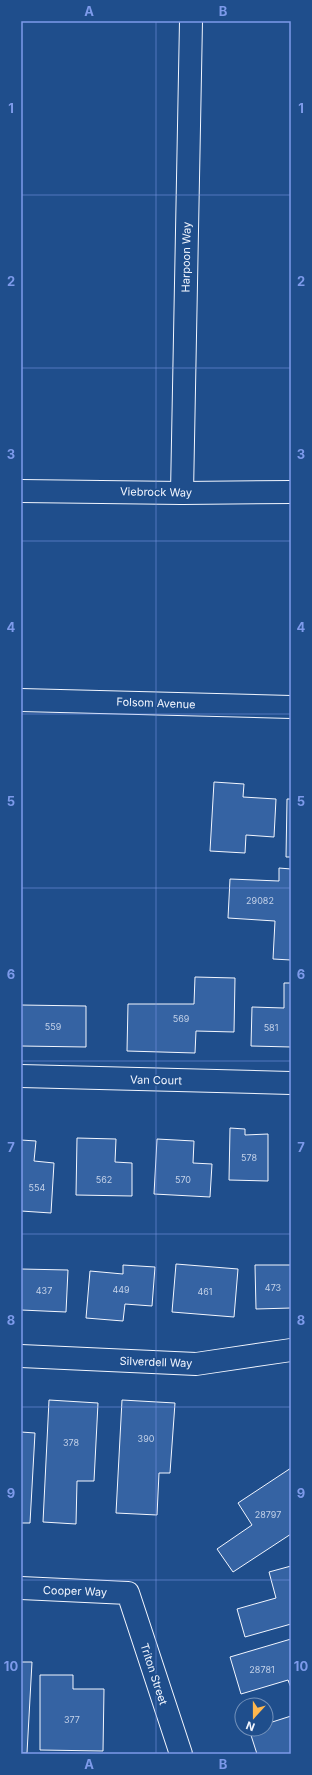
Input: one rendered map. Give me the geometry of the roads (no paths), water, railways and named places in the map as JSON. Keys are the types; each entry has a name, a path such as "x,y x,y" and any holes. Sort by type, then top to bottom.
{"street":[{"name":"Harpoon Way","path":"182,493 191,21"},
{"name":"Viebrock Way","path":"21,491 182,493 291,492"},
{"name":"Folsom Avenue","path":"21,700 291,707"},
{"name":"Van Court","path":"21,1076 291,1083"},
{"name":"Silverdell Way","path":"21,1356 196,1364 291,1350"},
{"name":"Cooper Way","path":"21,1588 128,1593"},
{"name":"Triton Street","path":"128,1593 180,1754"}]}
